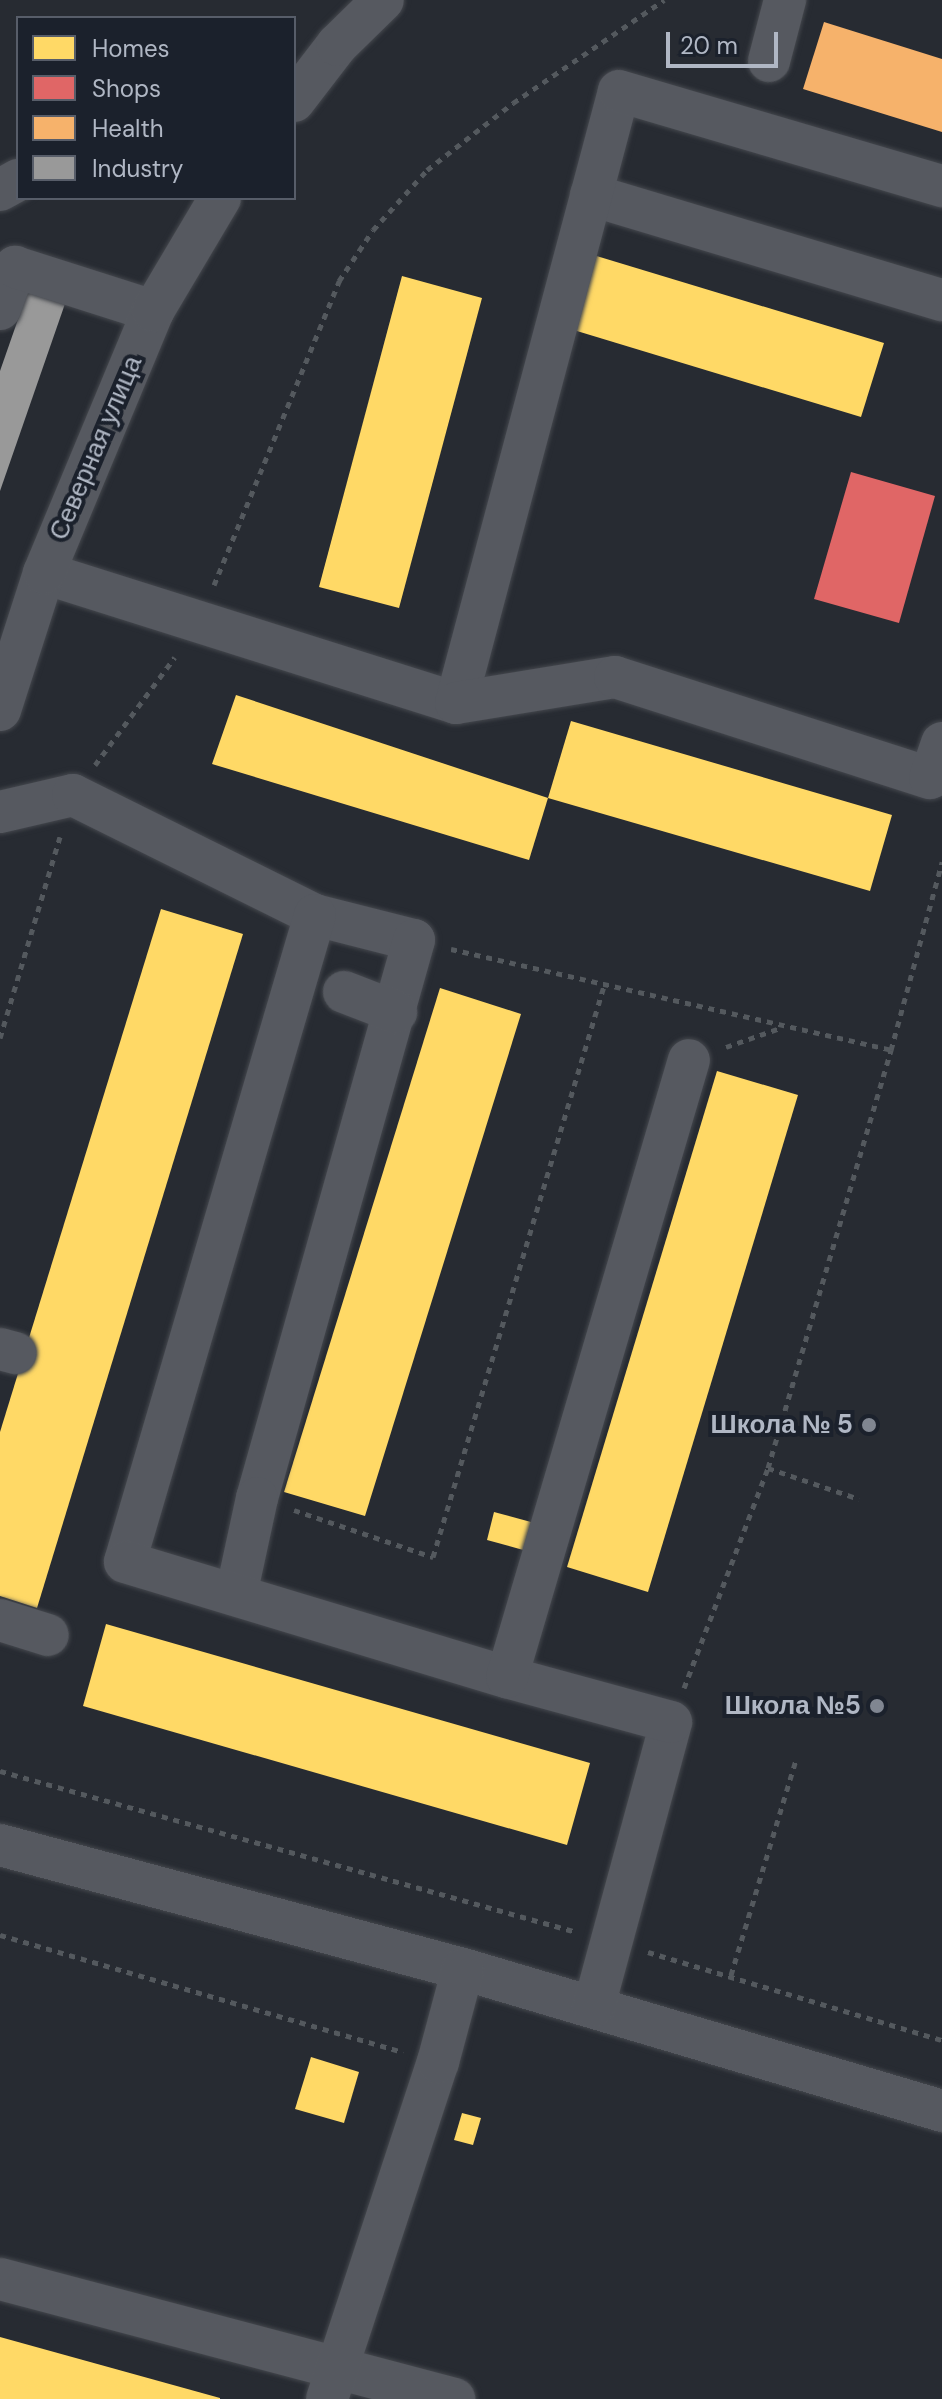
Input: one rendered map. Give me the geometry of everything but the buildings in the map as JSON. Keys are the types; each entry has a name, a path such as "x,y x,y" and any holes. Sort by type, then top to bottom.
{"street":[{"path":"296,98 337,45 383,0"},
{"path":"769,61 785,0"},
{"path":"456,703 619,91 942,186"},
{"path":"591,195 942,300"},
{"name":"Северная улица","path":"0,710 44,573 153,311 219,200"},
{"path":"0,309 5,261 153,311"},
{"path":"44,573 456,703 615,677 930,778 942,743"},
{"path":"0,812 73,795 315,915 414,940 257,1498 236,1595"},
{"path":"315,915 125,1562 507,1677 671,1722 594,2006"},
{"path":"344,992 396,1012"},
{"path":"507,1677 689,1060"},
{"path":"0,1620 48,1635"},
{"path":"0,1845 463,1969 942,2111"},
{"path":"333,2383 438,2062 463,1969"},
{"path":"0,2279 333,2383 454,2399"}],"path":[{"path":"0,1038 73,795 200,622 339,281 373,230 427,170 513,103 664,0"},
{"path":"671,1722 768,1468 891,1050 942,862"},
{"path":"414,940 781,1028 891,1050"},
{"path":"257,1498 433,1557 604,986"},
{"path":"689,1060 781,1028"},
{"path":"768,1468 859,1499"},
{"path":"731,1975 796,1760"},
{"path":"0,1771 731,1975 942,2040"},
{"path":"0,1935 438,2062"}],"place":[{"name":"Школа № 5","path":"869,1425"},
{"name":"Школа №5","path":"877,1706"}]}
